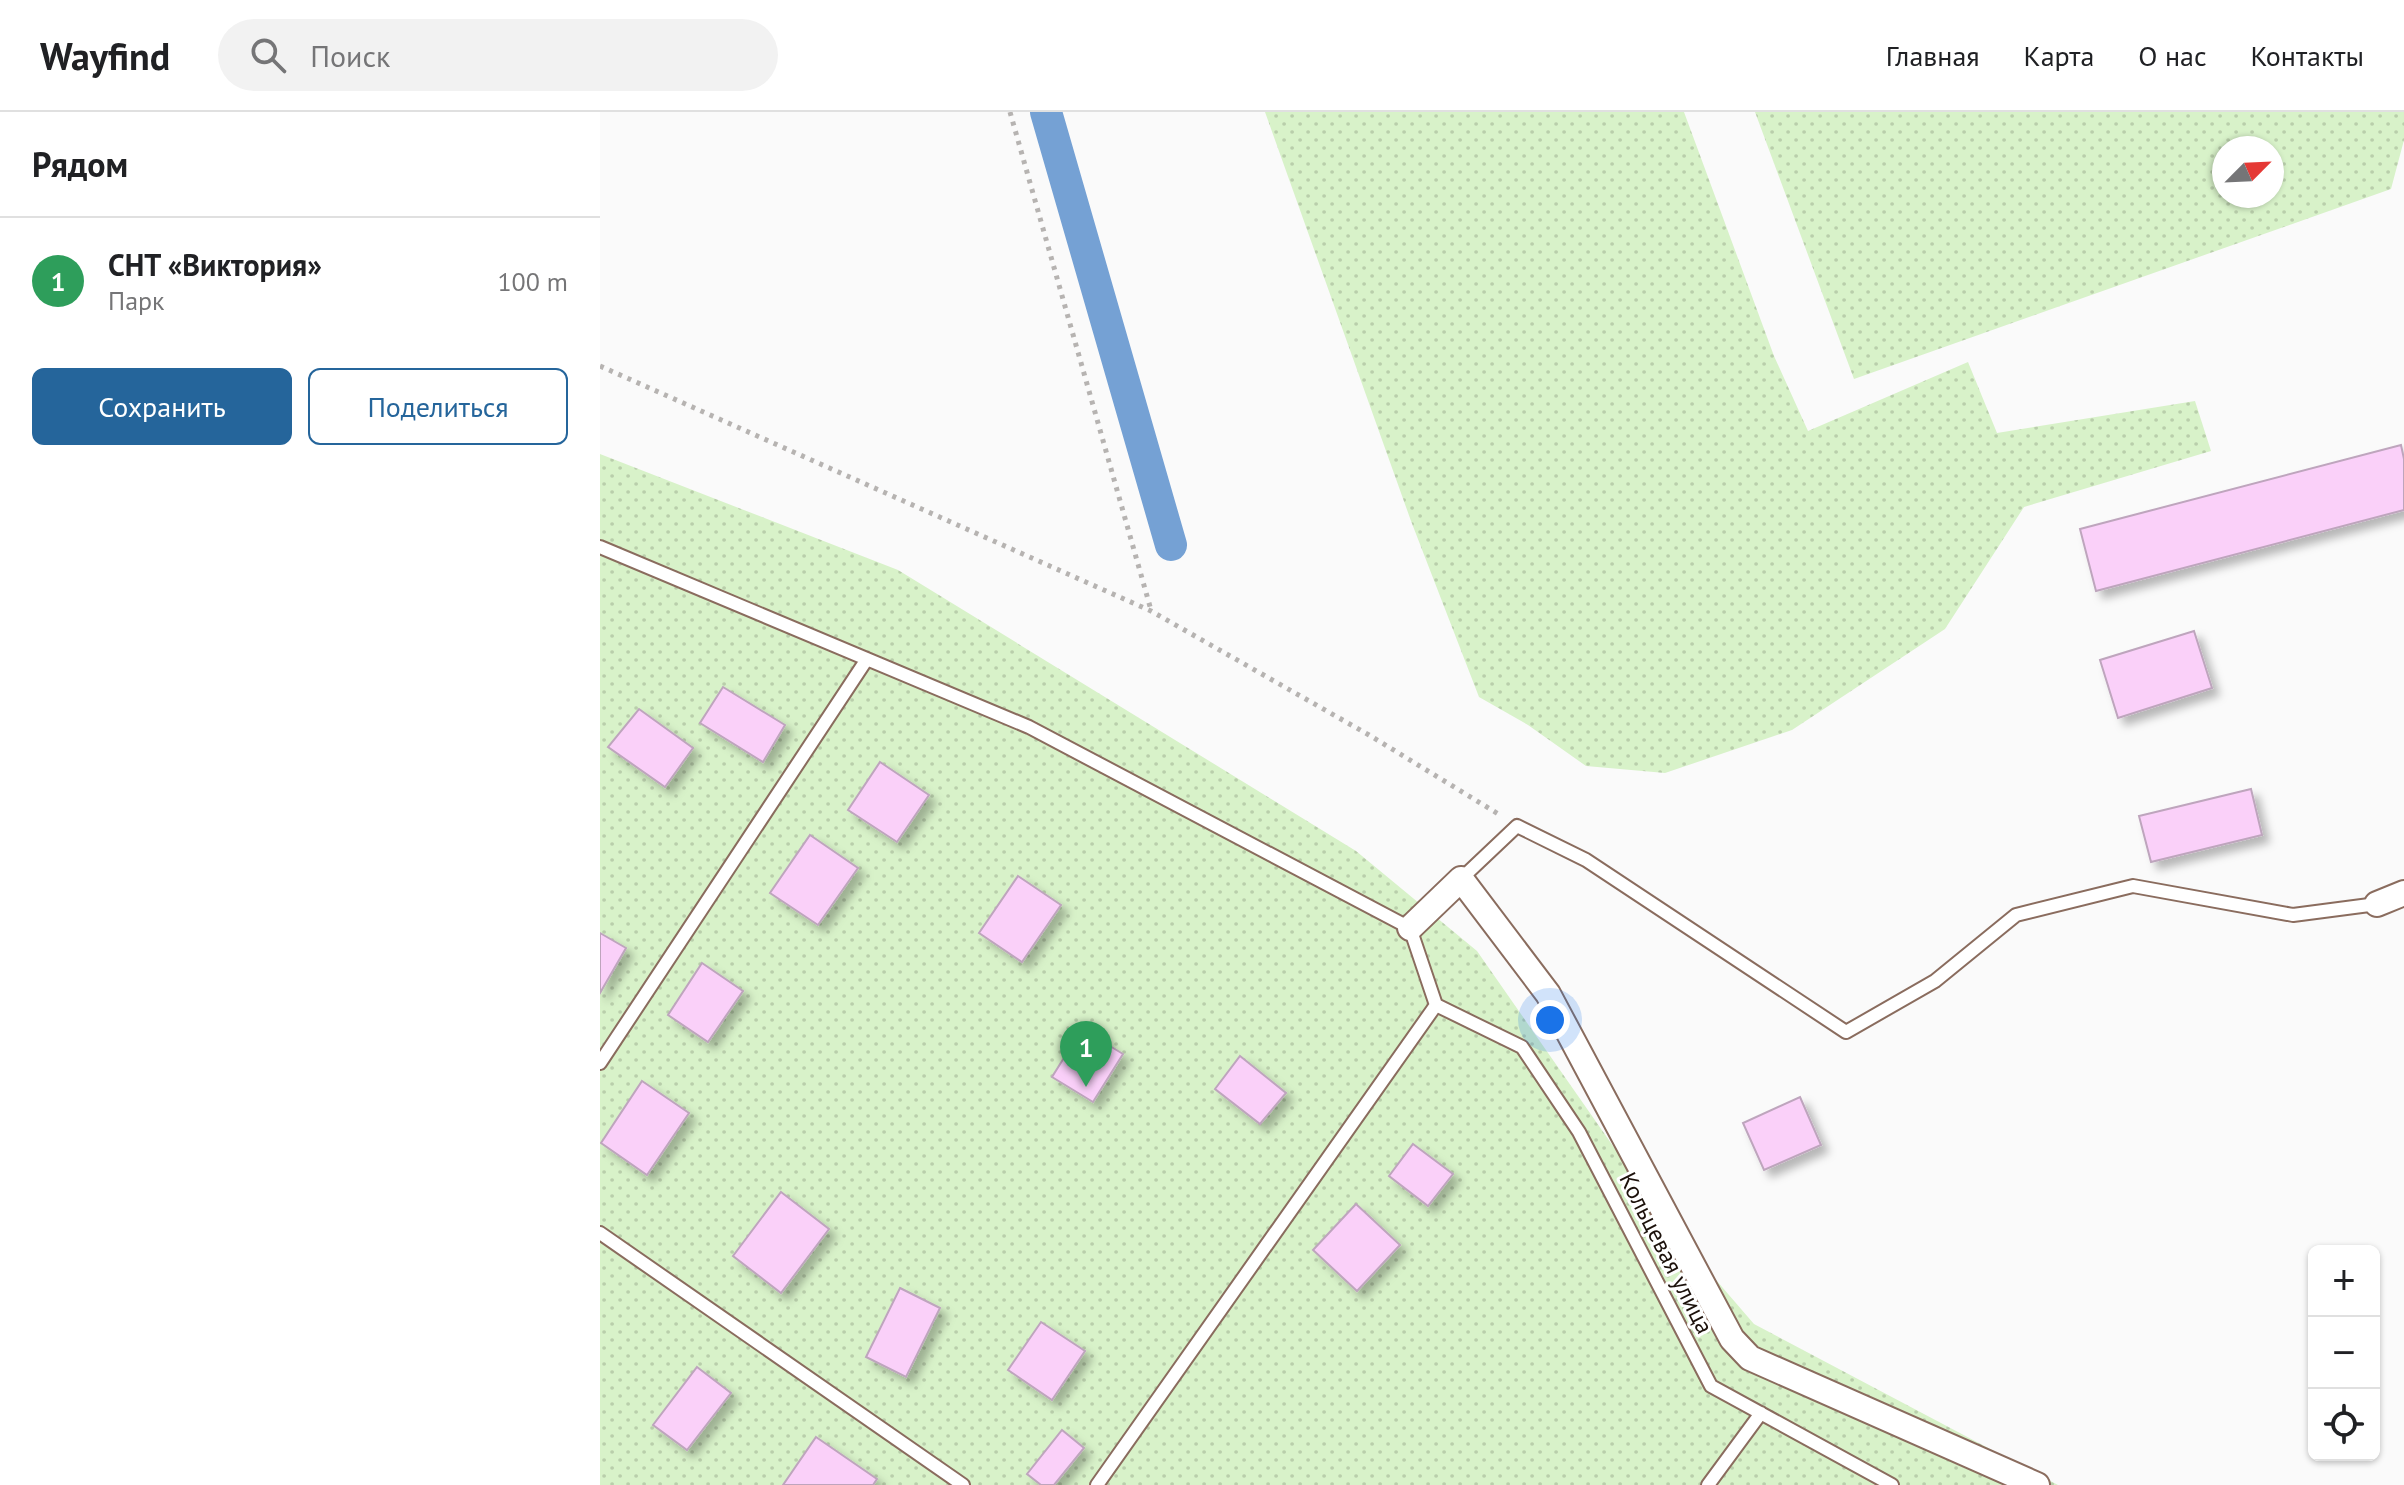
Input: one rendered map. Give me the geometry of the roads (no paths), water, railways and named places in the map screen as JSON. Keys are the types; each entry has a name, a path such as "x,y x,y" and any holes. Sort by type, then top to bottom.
{"street":[{"path":"1410,928 1461,879 1548,994 1732,1339 1750,1358 2037,1485"},
{"path":"2377,904 2404,893"}],"lane":[{"path":"600,547 1029,727 1410,928 1436,1005 1097,1485"},
{"path":"600,1063 867,659"},
{"path":"1461,879 1517,826 1586,860 1846,1032 1935,981 2016,915 2133,886 2293,915 2377,904"},
{"name":"Кольцевая улица","path":"1436,1005 1522,1047 1579,1132 1711,1386 1892,1485"},
{"path":"600,1233 963,1485"},
{"path":"1708,1485 1761,1413"}],"waterway":[{"path":"1046,112 1171,545"}],"place":[{"name":"СНТ «Виктория»","path":"1086,1087"}]}
